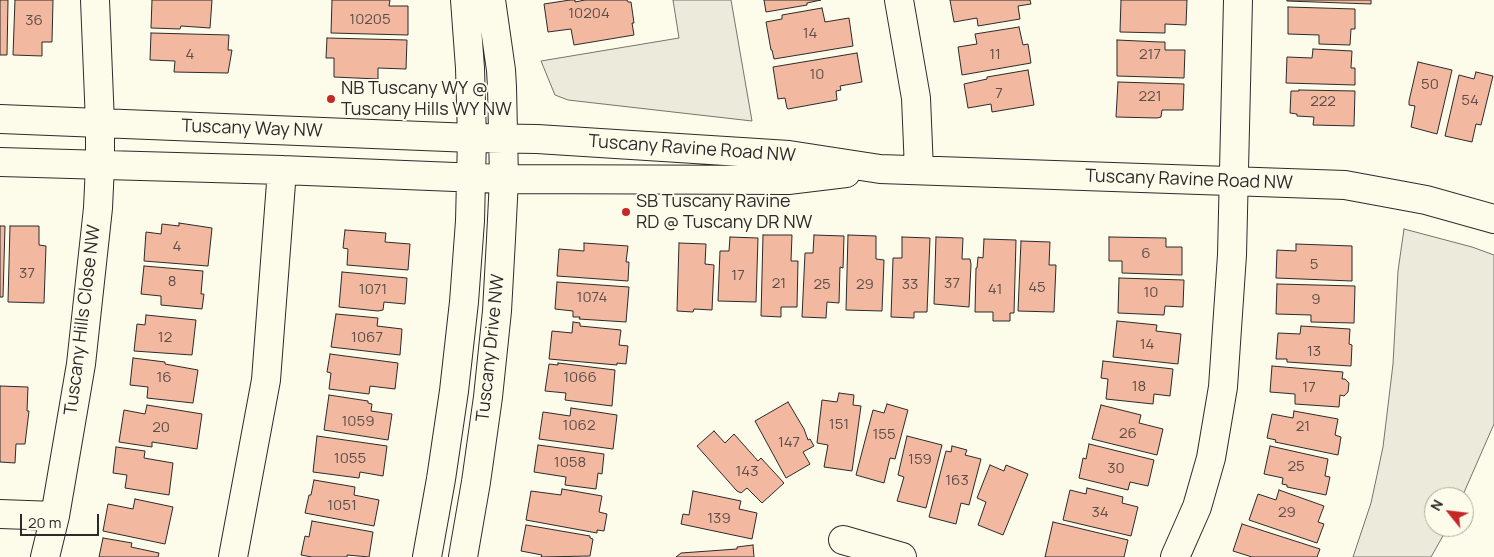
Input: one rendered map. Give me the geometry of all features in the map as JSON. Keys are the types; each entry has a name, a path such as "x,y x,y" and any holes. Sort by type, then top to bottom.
{"street":[{"name":"Tuscany Hills Close NW","path":"45,557 55,516 81,364 98,208 100,123 95,0"},
{"name":"Tuscany Drive NW","path":"427,557 454,391 464,302 472,177 470,68 465,0"},
{"name":"Tuscany Drive NW","path":"463,557 488,397 496,312 504,180 501,70 491,0"},
{"path":"899,0 916,98 919,170"},
{"path":"1175,557 1202,491 1210,458 1222,387 1232,255 1238,0"},
{"name":"Tuscany Way NW","path":"0,120 472,138 504,137"},
{"name":"Tuscany Ravine Road NW","path":"504,137 789,155 880,169 1344,185 1426,200 1494,220"},
{"path":"0,162 282,170 472,177 504,180"},
{"name":"Tuscany Ravine Road NW","path":"504,180 788,180 880,169"},
{"path":"233,557 266,380 282,170"},
{"path":"0,514 55,516"},
{"path":"842,540 902,557"}],"shaded area":[{"path":"673,0 731,0 752,121 568,100 555,95 541,61 679,38"},
{"path":"1404,229 1472,247 1494,255 1494,424 1466,487 1424,487 1424,537 1442,537 1431,557 1353,557 1371,503 1383,447 1393,364 1398,271"}],"building":[{"path":"0,0 8,0 7,55 0,55"},
{"path":"15,0 53,0 52,42 42,42 42,56 13,55"},
{"path":"152,0 212,0 210,28 181,26 180,29 151,28"},
{"path":"332,0 390,0 389,6 408,6 408,35 331,33"},
{"path":"575,0 575,2 585,0 627,0 631,2 634,35 574,45 571,29 548,32 544,4"},
{"path":"764,0 821,0 807,3 807,5 766,12"},
{"path":"950,0 1030,0 1031,4 1018,6 1020,19 978,26 977,18 954,22"},
{"path":"1121,0 1187,0 1186,25 1165,24 1165,33 1120,32"},
{"path":"1371,0 1371,4 1287,1"},
{"path":"1288,7 1355,9 1355,29 1351,29 1350,45 1319,44 1319,35 1288,34"},
{"path":"822,8 825,22 849,18 853,46 774,59 766,22 782,19 782,15"},
{"path":"1019,27 1023,45 1028,44 1031,63 962,75 958,47 977,44 975,34"},
{"path":"151,33 229,35 228,50 232,50 228,73 174,72 175,61 150,60"},
{"path":"327,38 407,40 406,69 378,68 378,79 334,77 334,58 326,58"},
{"path":"1117,40 1165,42 1165,50 1185,50 1184,78 1117,76"},
{"path":"1313,49 1352,51 1351,68 1355,68 1355,85 1286,83 1287,57 1312,58"},
{"path":"857,53 862,82 840,86 841,90 836,91 837,100 788,109 785,98 778,99 773,67"},
{"path":"1418,62 1452,70 1437,134 1411,127 1415,106 1409,105 1409,101"},
{"path":"1028,70 1034,105 992,112 991,104 968,108 964,84 987,79 987,77"},
{"path":"1476,72 1493,76 1481,125 1476,124 1472,142 1445,136 1459,75 1474,79"},
{"path":"1118,82 1184,84 1183,110 1162,110 1161,117 1157,118 1116,117"},
{"path":"1291,91 1355,91 1354,126 1313,125 1314,117 1297,116 1297,114 1290,113"},
{"path":"179,223 212,228 208,266 144,261 146,232 161,234 162,224 179,226"},
{"path":"0,226 5,226 3,297 0,297"},
{"path":"10,226 39,226 39,245 46,246 44,303 8,302"},
{"path":"345,230 386,233 385,242 410,244 408,270 347,265 348,249 343,248"},
{"path":"763,235 792,235 791,261 798,261 797,307 781,307 781,317 761,316"},
{"path":"814,235 844,236 843,268 840,267 839,303 827,302 826,318 802,317 805,253 813,253"},
{"path":"848,235 876,236 876,259 884,260 882,311 846,310"},
{"path":"730,237 758,238 756,302 718,301 720,251 729,251"},
{"path":"902,237 930,238 927,312 914,312 914,318 891,317 893,258 902,258"},
{"path":"936,237 963,238 962,259 970,259 971,264 969,307 934,304"},
{"path":"1109,237 1166,238 1166,247 1182,247 1182,275 1122,273 1122,261 1109,261"},
{"path":"984,239 1016,240 1014,313 1010,313 1010,321 993,321 993,312 975,312 976,268 978,257 983,258"},
{"path":"1021,241 1050,242 1049,265 1056,265 1054,312 1018,311"},
{"path":"584,243 628,246 626,262 629,262 628,281 557,276 559,249 584,251"},
{"path":"679,243 706,244 705,264 714,265 712,310 694,309 693,312 677,311"},
{"path":"1296,244 1352,246 1352,281 1276,278 1277,250 1296,251"},
{"path":"144,266 203,271 201,294 204,294 202,309 161,305 161,296 141,294"},
{"path":"342,272 407,278 405,304 384,302 383,310 378,311 339,307"},
{"path":"1119,278 1184,280 1183,307 1165,306 1164,315 1118,313"},
{"path":"557,282 629,287 626,322 579,319 580,317 573,317 573,311 555,309"},
{"path":"1277,284 1355,286 1354,323 1311,322 1311,315 1276,314"},
{"path":"336,314 378,318 377,326 402,329 400,355 331,347"},
{"path":"146,315 196,320 192,355 134,351 137,324 145,325"},
{"path":"1117,321 1157,325 1156,331 1181,334 1178,364 1113,357"},
{"path":"573,322 580,323 580,326 621,330 619,345 628,346 626,364 617,363 617,365 549,359 552,331 572,333"},
{"path":"1301,326 1350,329 1349,344 1352,345 1351,366 1287,362 1287,359 1276,359 1278,333 1300,334"},
{"path":"330,354 398,363 395,389 370,386 369,394 329,389 331,373 327,372"},
{"path":"133,358 165,362 165,364 198,370 193,403 147,398 148,387 130,385"},
{"path":"1103,361 1173,369 1170,396 1154,394 1153,404 1106,399 1108,379 1101,378"},
{"path":"558,363 615,370 612,406 565,400 566,393 545,391 549,364 558,365"},
{"path":"1272,366 1343,372 1342,379 1349,383 1348,392 1344,396 1340,395 1339,407 1295,404 1295,394 1270,392"},
{"path":"0,386 28,387 27,411 29,411 25,444 16,444 15,463 0,462"},
{"path":"839,393 854,395 853,405 861,406 852,471 824,467 828,445 817,443 822,400 837,402"},
{"path":"329,395 368,401 368,403 372,404 371,411 392,414 388,440 324,430"},
{"path":"788,402 804,429 808,440 810,439 814,446 803,452 810,464 786,478 755,421"},
{"path":"887,404 908,410 895,459 890,458 884,483 856,475 873,410 884,413"},
{"path":"147,405 202,414 197,449 152,442 152,447 119,442 124,410 145,414"},
{"path":"1101,405 1141,415 1139,423 1163,429 1157,455 1092,439"},
{"path":"571,408 617,415 613,449 539,439 543,412 570,416"},
{"path":"1294,411 1338,419 1335,435 1341,437 1338,455 1275,442 1276,440 1267,438 1272,414 1293,418"},
{"path":"714,431 725,443 734,434 758,461 761,458 784,483 762,503 747,488 741,493 737,491 697,446"},
{"path":"317,436 387,446 383,476 360,472 359,478 313,472"},
{"path":"907,436 942,445 926,508 897,501 904,477 898,475"},
{"path":"1089,444 1154,460 1148,486 1130,482 1128,490 1079,478 1083,458 1086,459"},
{"path":"538,445 604,454 602,474 598,473 596,489 565,485 566,477 534,472"},
{"path":"952,446 967,450 965,455 981,459 969,505 961,503 956,524 929,517 946,451 951,452"},
{"path":"1270,446 1328,459 1325,476 1330,477 1326,495 1287,487 1287,485 1282,484 1283,478 1264,474"},
{"path":"116,447 145,451 144,458 173,463 169,495 125,488 127,475 113,473"},
{"path":"990,465 1004,471 1006,465 1028,474 1003,535 978,525 986,502 977,498"},
{"path":"314,480 355,487 354,495 379,500 374,526 305,513"},
{"path":"1087,488 1123,497 1122,503 1138,507 1131,536 1063,520 1070,490 1086,494"},
{"path":"562,489 602,496 599,512 607,514 604,531 597,530 597,533 526,520 531,491 561,495"},
{"path":"1279,490 1324,506 1318,522 1324,524 1317,543 1249,520 1258,494 1276,500"},
{"path":"693,491 741,501 739,509 757,513 752,539 681,524 683,514 689,515"},
{"path":"135,499 173,507 165,544 103,531 108,504 133,509"},
{"path":"312,521 373,532 369,557 347,555 347,557 312,557 301,555 305,536 309,537"},
{"path":"1053,522 1128,540 1124,557 1045,557"},
{"path":"1242,524 1320,549 1317,557 1252,557 1233,551"},
{"path":"526,525 590,536 593,539 590,556 541,557 542,555 521,551"},
{"path":"103,538 132,543 131,547 159,553 158,557 99,557"},
{"path":"753,545 754,557 676,557 681,553 737,549 737,547"}],"place":[{"name":"NB Tuscany WY @ Tuscany Hills WY NW","path":"331,99"},
{"name":"SB Tuscany Ravine RD @ Tuscany DR NW","path":"626,212"}]}
